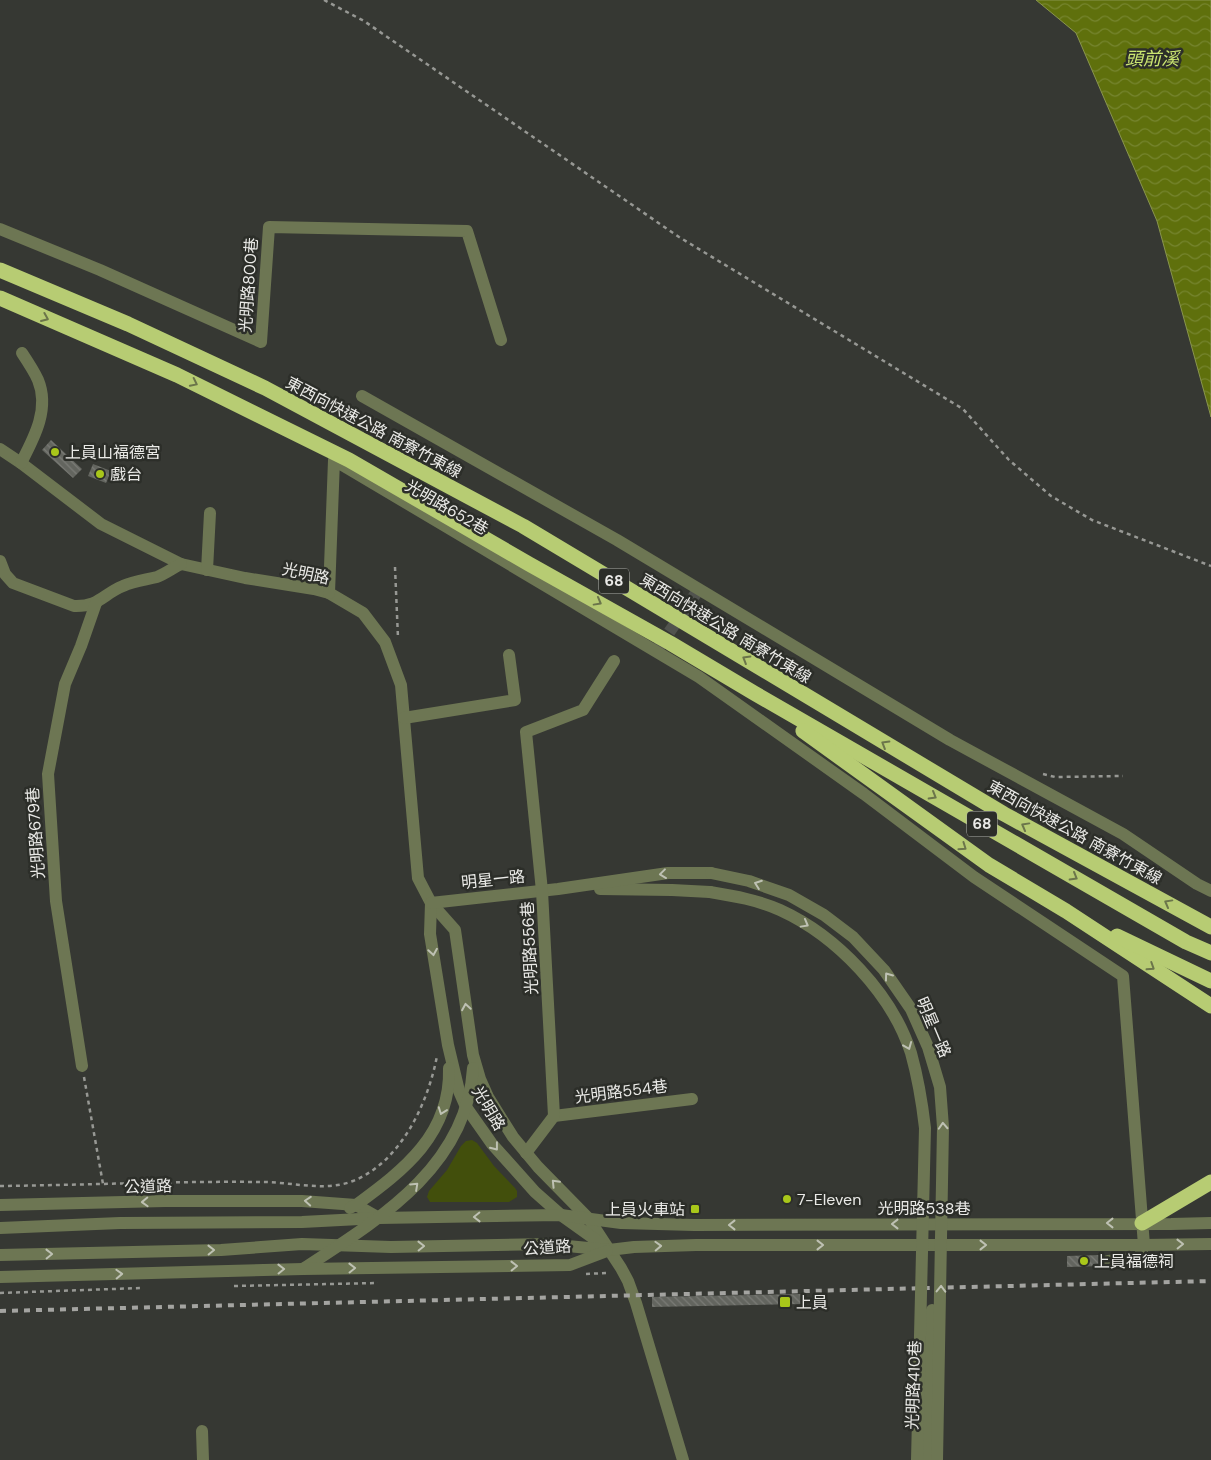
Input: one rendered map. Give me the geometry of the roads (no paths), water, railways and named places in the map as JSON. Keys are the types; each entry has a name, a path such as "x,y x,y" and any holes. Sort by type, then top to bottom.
{"highway":[{"name":"東西向快速公路 南寮竹東線","path":"0,270 128,324 265,388 523,526 1004,814 1211,926"},
{"name":"68","path":"0,298 177,375 349,460 670,643 1186,942 1211,953"},
{"path":"754,693 846,763 989,865 1066,911 1211,1006"},
{"path":"1066,911 1211,981"},
{"path":"1142,1223 1211,1182"}],"street":[{"name":"光明路800巷","path":"0,229 100,270 261,342 269,227 466,231 502,340"},
{"path":"21,463 37,432 42,408 42,393 38,380 22,353"},
{"path":"362,396 617,540 950,740 1123,834 1197,884 1211,891"},
{"name":"光明路","path":"0,449 101,524 181,564 245,578 329,592 363,613 385,642 401,685 418,878 431,903 455,930 474,1055 480,1079 488,1097 513,1138 583,1218 621,1268 633,1295 683,1460"},
{"name":"光明路652巷","path":"329,592 334,460 699,677 864,794 974,878 1123,976 1142,1223"},
{"path":"207,570 210,513"},
{"path":"0,561 5,574 13,582 74,606 83,606 96,602 120,587 158,576 181,564"},
{"name":"光明路679巷","path":"82,1066 56,901 48,774 65,684 81,646 96,602"},
{"path":"404,718 515,700 508,655"},
{"name":"光明路556巷","path":"554,1116 542,891 526,732 582,710 614,661"},
{"name":"明星一路","path":"431,903 558,889 668,873 711,873 749,881 789,895 824,915 852,937 884,970 911,1009 928,1047 940,1087 943,1127 938,1460"},
{"name":"明星一路","path":"558,889 710,892 745,898 780,910 813,928 842,951 870,981 896,1017 910,1052 921,1092 925,1128 917,1460"},
{"name":"光明路","path":"431,903 430,934 448,1046 459,1091 466,1108 492,1144 534,1192 561,1215 609,1250"},
{"name":"公道路","path":"302,1222 336,1213 356,1205 392,1179 421,1149 438,1120 447,1096 448,1046"},
{"path":"303,1269 379,1218 424,1178 437,1162 457,1131 466,1108 472,1083 474,1055"},
{"name":"光明路554巷","path":"554,1116 692,1099"},
{"path":"526,1153 554,1116"},
{"path":"164,1224 165,1201"},
{"name":"公道路","path":"0,1205 165,1201 302,1201 356,1205 379,1218"},
{"name":"公道路","path":"0,1228 120,1223 302,1222 379,1218 561,1215 583,1218"},
{"name":"光明路538巷","path":"583,1218 621,1223 694,1225 1211,1223"},
{"path":"1108,1261 1140,1258 1144,1245 1142,1223"},
{"name":"公道路","path":"0,1255 221,1250 302,1244 391,1247 547,1244 609,1250"},
{"path":"609,1250 634,1247 696,1245 1211,1244"},
{"name":"公道路","path":"0,1277 303,1269 570,1265 609,1250"},
{"name":"光明路410巷","path":"928,1460 932,1310"},
{"path":"202,1430 203,1460"}],"water":[{"name":"頭前溪","path":"1036,0 1211,0 1211,417 1157,221 1076,33"}],"tunnel":[{"path":"659,647 699,589"}],"railway":[{"path":"0,1311 1211,1281"}],"place":[{"name":"上員山福德宮","path":"55,452"},
{"name":"戲台","path":"100,474"},
{"name":"7-Eleven","path":"787,1199"},
{"name":"上員火車站","path":"695,1209"},
{"name":"上員福德祠","path":"1084,1261"},
{"name":"上員","path":"785,1302"}]}
